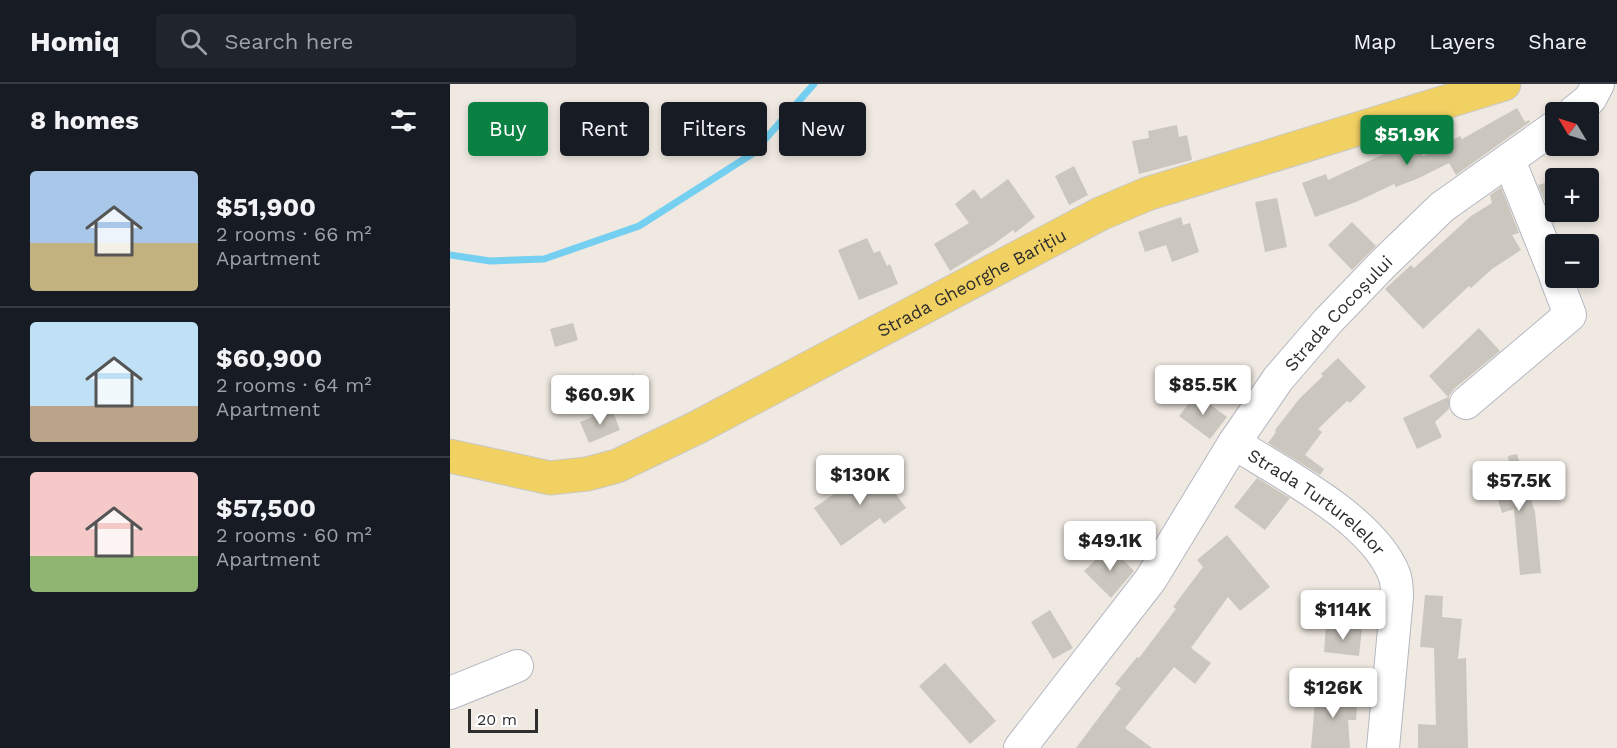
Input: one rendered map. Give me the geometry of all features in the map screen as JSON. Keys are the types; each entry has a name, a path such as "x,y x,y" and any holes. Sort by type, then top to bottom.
{"main road":[{"name":"Strada Gheorghe Barițiu","path":"460,465 550,478 587,474 617,466 706,423 1100,214 1147,194 1504,84"}],"street":[{"path":"1586,102 1598,84"},
{"name":"Strada Cocoșului","path":"1020,748 1151,579 1234,443 1278,379 1328,321 1442,207 1545,134"},
{"path":"1509,160 1545,250"},
{"path":"1466,403 1570,315 1560,288"},
{"name":"Strada Turturelelor","path":"1234,443 1339,510 1359,527 1382,553 1395,576 1397,597 1383,748"},
{"path":"450,693 517,666"}],"building":[{"path":"1517,108 1525,122 1529,120 1530,122 1456,175 1449,163 1419,178 1396,187 1394,184 1356,202 1315,217 1302,183 1326,174 1328,180 1414,140 1423,156 1460,136 1462,139"},
{"path":"1177,125 1179,137 1187,135 1192,160 1139,174 1132,141 1149,138 1148,131"},
{"path":"1074,166 1088,195 1069,205 1055,176"},
{"path":"1008,179 1035,217 1015,233 1013,230 950,271 934,244 969,223 955,204 974,189 981,199"},
{"path":"1545,183 1545,202 1538,185"},
{"path":"1501,187 1519,233 1512,235 1521,250 1492,269 1471,288 1469,286 1423,329 1385,289 1411,265 1414,268 1471,216 1492,203 1490,195"},
{"path":"1277,198 1287,247 1265,252 1255,202"},
{"path":"1181,217 1183,225 1190,223 1199,252 1172,262 1166,245 1145,252 1138,232"},
{"path":"1352,222 1376,246 1352,270 1328,245"},
{"path":"867,238 874,253 880,251 887,266 890,264 898,284 859,300 838,250"},
{"path":"573,323 578,340 555,347 550,329"},
{"path":"1479,328 1500,351 1454,389 1449,396 1449,409 1435,422 1442,437 1417,449 1403,418 1448,397 1429,376"},
{"path":"1338,358 1366,387 1350,403 1347,401 1318,429 1322,432 1305,455 1324,469 1320,475 1268,443 1276,432 1275,430 1300,398"},
{"path":"633,374 645,401 621,413 608,386"},
{"path":"1196,394 1227,417 1210,439 1179,416"},
{"path":"612,409 620,430 589,443 580,422"},
{"path":"1517,454 1535,512 1541,573 1520,575 1514,509 1502,513 1489,470 1509,463 1508,456"},
{"path":"875,465 906,508 884,524 880,518 841,546 814,508"},
{"path":"1257,478 1290,498 1265,530 1234,507"},
{"path":"1227,535 1270,587 1240,611 1228,597 1191,648 1211,663 1195,684 1174,667 1125,728 1152,748 1076,748 1121,688 1115,684 1137,657 1139,658 1176,609 1173,607 1203,567 1197,560"},
{"path":"1110,546 1134,571 1111,598 1084,571"},
{"path":"1425,595 1443,596 1442,617 1462,619 1458,659 1466,658 1468,748 1418,748 1418,724 1436,725 1434,648 1420,647"},
{"path":"1050,610 1073,648 1053,659 1031,622"},
{"path":"1326,626 1362,629 1359,656 1324,652"},
{"path":"945,663 996,721 970,744 919,686"},
{"path":"1316,691 1358,694 1356,720 1348,720 1350,748 1311,748"}],"waterway":[{"path":"450,255 490,261 544,259 639,226 752,154 814,84"}]}
